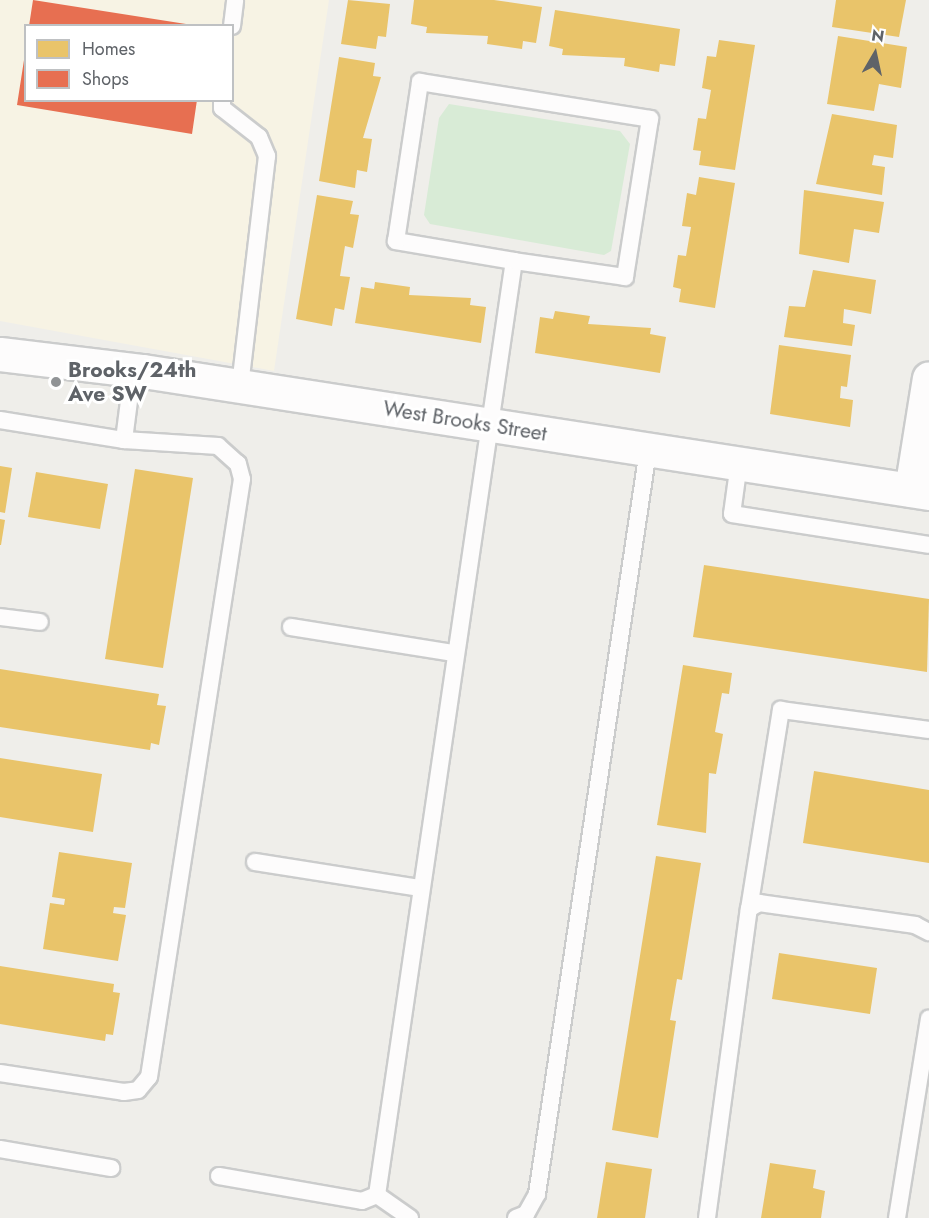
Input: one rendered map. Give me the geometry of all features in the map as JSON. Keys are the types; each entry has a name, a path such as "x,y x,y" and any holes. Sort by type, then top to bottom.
{"street":[{"name":"West Brooks Street","path":"0,354 240,386 920,492"},
{"path":"920,492 929,378"}],"lane":[{"path":"232,24 235,0"},
{"path":"420,82 650,119 625,278 514,261 396,241 420,82"},
{"path":"222,102 222,108 259,137 267,156 240,386"},
{"path":"377,1195 419,888 514,261"},
{"path":"124,440 133,370"},
{"path":"0,420 124,440 218,446 238,464 242,479 149,1077 138,1090 124,1092 0,1073"},
{"path":"516,1218 526,1214 537,1194 648,450"},
{"path":"739,464 732,514 929,545"},
{"path":"0,617 40,622"},
{"path":"291,627 454,653"},
{"path":"708,1218 749,909 782,710 929,730"},
{"path":"255,862 419,888"},
{"path":"749,909 759,903 915,925 929,932"},
{"path":"897,1218 929,1019"},
{"path":"0,1149 111,1168"},
{"path":"219,1176 362,1201 377,1195"},
{"path":"377,1195 410,1218"}],"shaded area":[{"path":"0,0 329,0 274,371 0,321"}],"green space":[{"path":"449,104 620,131 630,144 611,251 604,255 430,224 424,215 439,118"}],"building: Homes":[{"path":"348,0 390,4 386,37 378,36 376,49 341,44"},
{"path":"414,0 494,0 542,7 536,43 523,41 522,49 487,44 488,36 426,33 427,27 411,24"},
{"path":"836,0 906,0 899,37 832,27"},
{"path":"555,10 680,29 675,66 660,64 659,72 624,66 625,58 562,55 563,49 549,46"},
{"path":"838,36 907,47 901,88 879,84 874,111 827,104"},
{"path":"719,40 755,45 735,170 699,165 701,151 693,150 698,118 706,119 711,90 702,88 707,56 716,57"},
{"path":"339,57 375,63 373,76 381,77 363,138 372,139 367,172 357,170 355,188 319,181"},
{"path":"832,114 897,125 893,158 874,155 872,165 885,167 882,195 816,184"},
{"path":"699,177 735,183 715,308 679,302 681,289 673,287 678,255 686,256 691,227 682,226 687,193 696,195"},
{"path":"804,190 884,202 879,233 854,229 849,263 799,254"},
{"path":"317,195 353,201 350,214 359,215 353,248 345,246 340,276 350,277 344,310 335,308 332,326 296,319"},
{"path":"813,270 876,280 871,314 844,309 843,323 855,325 852,346 784,337 789,306 805,307"},
{"path":"375,282 410,287 409,295 471,298 470,305 486,307 481,343 355,323 361,287 374,289"},
{"path":"555,311 590,316 588,324 651,328 650,334 666,337 660,373 535,353 540,317 553,319"},
{"path":"779,345 851,355 847,387 841,386 840,398 853,400 850,427 770,414"},
{"path":"0,466 12,468 5,513 0,512"},
{"path":"135,469 193,478 163,668 105,659"},
{"path":"36,472 108,484 100,529 28,517"},
{"path":"0,519 5,520 1,545 0,545"},
{"path":"704,565 929,599 927,672 693,637"},
{"path":"683,665 732,673 729,694 722,693 715,732 723,734 716,774 709,773 706,833 657,825"},
{"path":"0,669 159,694 157,705 166,706 159,745 151,743 150,750 0,727"},
{"path":"0,758 102,774 93,832 0,817"},
{"path":"814,771 929,790 929,863 803,843"},
{"path":"59,852 132,863 125,908 114,907 113,913 126,915 118,961 43,949 50,903 64,905 65,899 52,897"},
{"path":"656,856 701,863 682,980 677,979 670,1020 676,1021 658,1138 612,1130"},
{"path":"779,953 877,968 870,1014 772,999"},
{"path":"0,966 114,984 113,992 120,993 113,1035 106,1034 105,1041 0,1024"},
{"path":"606,1162 652,1169 645,1218 597,1218"},
{"path":"770,1163 816,1170 813,1188 825,1191 821,1218 761,1218"}],"building: Shops":[{"path":"33,0 186,24 29,24"},
{"path":"24,60 24,102 197,102 192,134 17,105"}],"place":[{"name":"Brooks/24th Ave SW","path":"56,382"}]}
